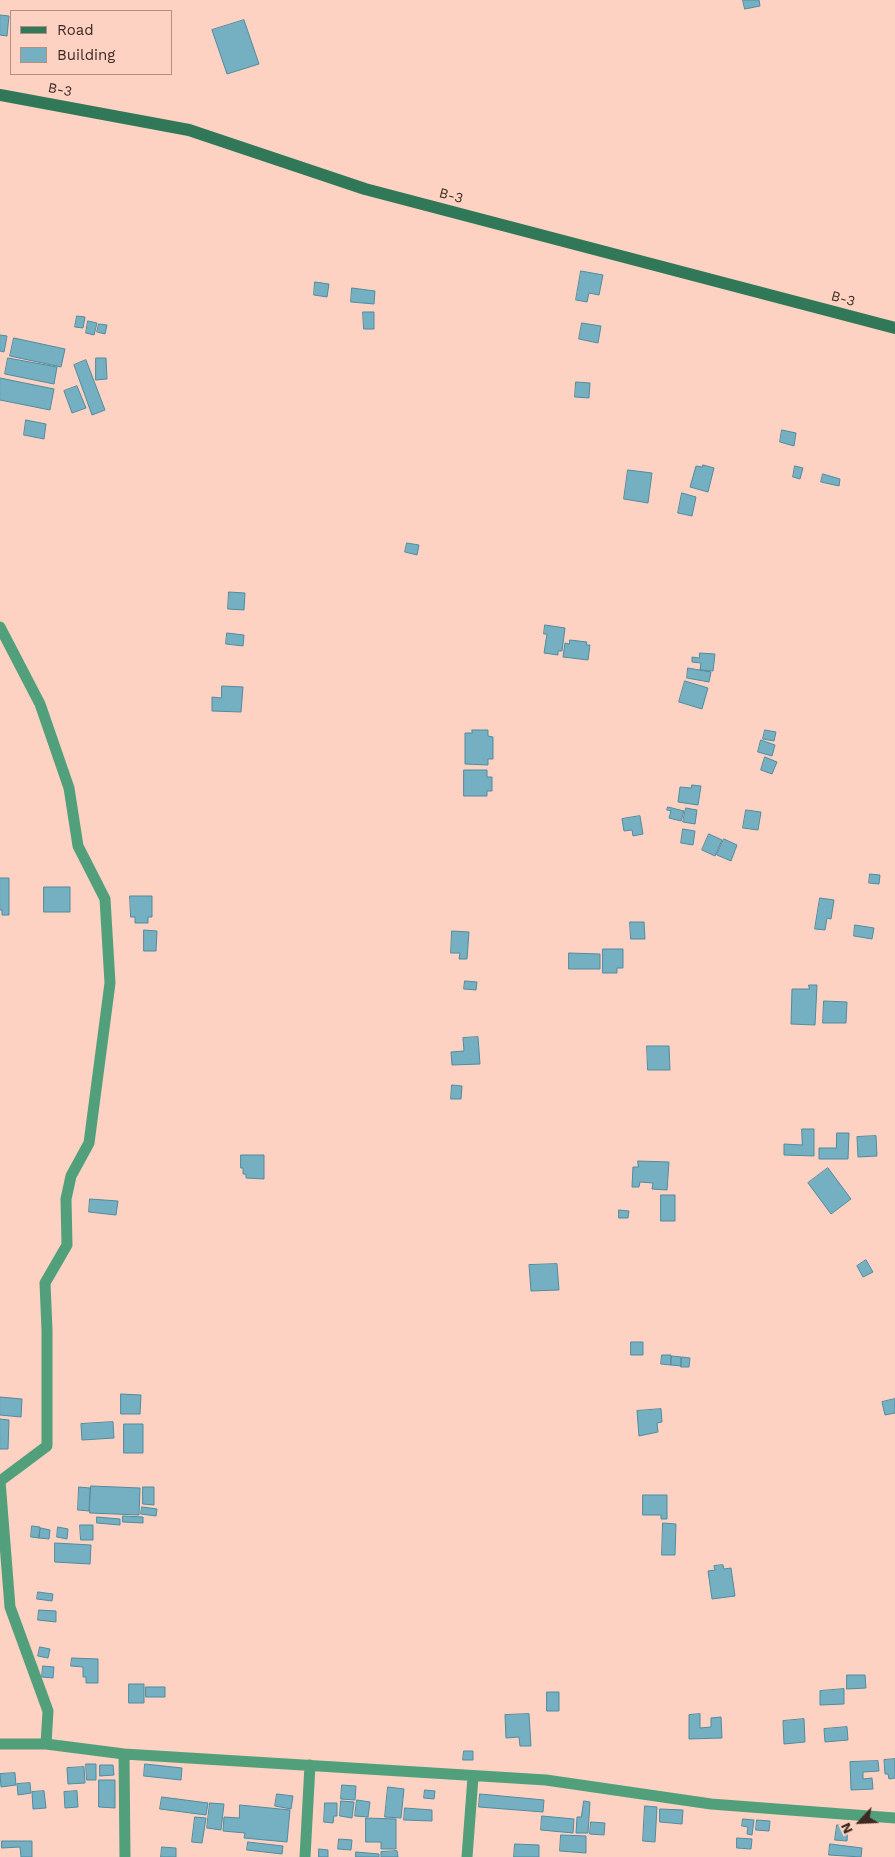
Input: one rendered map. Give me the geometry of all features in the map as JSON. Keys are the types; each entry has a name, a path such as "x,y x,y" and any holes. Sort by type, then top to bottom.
{"main road":[{"name":"B-3","path":"0,95 189,130 365,189 895,328"}],"street":[{"path":"0,627 40,704 69,788 78,846 105,899 110,983 89,1143 71,1176 66,1199 67,1245 45,1283 47,1446 0,1481 10,1607 48,1711 46,1744"},
{"path":"0,1744 46,1744 124,1754 546,1780 711,1804 895,1818"},
{"path":"124,1754 125,1857"},
{"path":"305,1857 310,1765"},
{"path":"467,1857 473,1777"}],"building":[{"path":"743,0 759,0 760,6 745,9"},
{"path":"0,15 9,16 7,36 0,35"},
{"path":"244,20 259,64 227,74 212,30"},
{"path":"581,271 603,275 599,295 589,293 587,302 576,300"},
{"path":"315,282 329,284 327,297 314,295"},
{"path":"352,288 375,291 374,304 351,302"},
{"path":"363,312 374,312 374,329 364,329"},
{"path":"77,316 85,317 83,328 75,327"},
{"path":"88,321 97,323 94,335 86,333"},
{"path":"582,323 601,326 598,343 579,339"},
{"path":"99,324 107,325 105,334 97,332"},
{"path":"0,335 7,336 4,352 0,351"},
{"path":"14,338 65,349 61,367 10,356"},
{"path":"8,358 57,367 54,384 5,374"},
{"path":"96,358 106,358 107,379 96,380"},
{"path":"86,360 105,410 92,415 74,365"},
{"path":"0,378 54,389 50,410 0,400"},
{"path":"576,382 590,383 589,398 575,397"},
{"path":"77,386 86,408 72,413 64,391"},
{"path":"26,420 46,424 44,439 24,435"},
{"path":"782,430 796,433 794,446 780,442"},
{"path":"703,465 714,468 708,492 690,487 696,466 702,467"},
{"path":"795,466 803,468 800,479 793,477"},
{"path":"628,470 652,473 648,503 624,499"},
{"path":"823,474 840,479 839,486 821,482"},
{"path":"682,493 696,497 692,516 678,513"},
{"path":"407,543 419,545 417,555 405,552"},
{"path":"229,592 245,593 244,610 228,609"},
{"path":"545,625 565,628 562,651 558,651 558,655 544,653 547,634 544,634"},
{"path":"227,633 244,635 243,646 226,644"},
{"path":"570,640 587,642 586,645 590,645 588,660 563,657 565,643 569,644"},
{"path":"700,653 715,654 713,671 700,670 701,663 692,662 692,657 699,658"},
{"path":"688,668 711,672 709,682 687,678"},
{"path":"685,681 708,688 702,709 679,702"},
{"path":"222,686 243,687 241,712 212,711 212,697 221,698"},
{"path":"472,730 488,730 488,736 493,737 493,759 488,759 488,765 465,764 465,733 472,733"},
{"path":"765,730 776,732 774,741 763,739"},
{"path":"761,740 775,745 772,756 758,752"},
{"path":"765,757 777,762 772,774 761,770"},
{"path":"464,770 487,770 487,777 492,777 492,791 487,791 487,796 464,796"},
{"path":"692,785 701,786 698,805 678,802 680,787 691,788"},
{"path":"668,807 684,811 681,821 669,818 671,811 667,810"},
{"path":"686,808 697,810 695,824 683,822"},
{"path":"746,810 761,812 758,830 743,828"},
{"path":"640,816 643,834 633,836 632,830 624,831 622,819"},
{"path":"683,829 695,831 693,845 681,843"},
{"path":"709,834 722,840 715,856 702,850"},
{"path":"724,839 737,845 731,861 717,855"},
{"path":"870,874 880,875 879,884 869,883"},
{"path":"0,878 9,878 9,915 2,915 2,910 0,910"},
{"path":"44,887 70,887 70,912 44,912"},
{"path":"130,896 152,896 152,917 148,917 148,923 135,923 135,917 131,917"},
{"path":"820,898 834,900 831,919 827,918 825,930 815,929"},
{"path":"630,922 644,922 645,939 631,939"},
{"path":"855,925 874,928 872,939 854,936"},
{"path":"144,930 157,931 156,951 144,951"},
{"path":"452,931 469,932 467,959 459,959 460,953 451,953"},
{"path":"603,949 623,949 623,968 617,968 617,973 603,973"},
{"path":"569,953 600,954 600,969 569,969"},
{"path":"465,981 477,982 476,990 464,989"},
{"path":"809,985 817,985 815,1025 791,1024 792,989 809,989"},
{"path":"824,1001 847,1002 846,1023 823,1023"},
{"path":"478,1037 480,1064 452,1065 451,1052 464,1051 463,1038"},
{"path":"647,1046 669,1046 670,1070 648,1070"},
{"path":"452,1085 462,1086 461,1099 451,1099"},
{"path":"802,1129 814,1129 814,1156 784,1155 784,1144 802,1145"},
{"path":"837,1133 849,1133 848,1159 819,1159 819,1148 836,1148"},
{"path":"876,1136 877,1156 858,1157 857,1137"},
{"path":"241,1155 264,1155 264,1179 246,1178 246,1174 243,1174 243,1168 241,1168"},
{"path":"638,1161 669,1162 667,1190 652,1189 653,1183 640,1182 639,1187 632,1187 633,1167 638,1167"},
{"path":"828,1168 851,1199 831,1214 808,1183"},
{"path":"661,1195 675,1195 675,1221 661,1221"},
{"path":"90,1199 118,1201 116,1215 89,1212"},
{"path":"619,1210 629,1211 628,1218 619,1218"},
{"path":"866,1260 873,1272 863,1277 857,1266"},
{"path":"557,1264 559,1290 531,1291 529,1265"},
{"path":"631,1342 643,1342 643,1355 631,1355"},
{"path":"662,1355 671,1355 671,1365 661,1364"},
{"path":"672,1356 681,1357 681,1366 671,1365"},
{"path":"682,1357 690,1358 689,1367 681,1367"},
{"path":"121,1394 141,1395 140,1414 121,1414"},
{"path":"0,1397 22,1399 21,1417 0,1415"},
{"path":"895,1399 895,1413 885,1415 882,1402"},
{"path":"661,1409 662,1422 657,1423 658,1432 639,1436 637,1411"},
{"path":"0,1419 9,1420 8,1449 0,1449"},
{"path":"113,1422 114,1438 82,1440 81,1424"},
{"path":"124,1424 143,1424 143,1453 124,1453"},
{"path":"91,1486 140,1488 139,1515 90,1513"},
{"path":"79,1487 90,1488 89,1511 78,1510"},
{"path":"143,1487 154,1487 154,1505 143,1504"},
{"path":"643,1495 667,1495 667,1519 661,1519 661,1515 643,1515"},
{"path":"142,1507 157,1509 156,1516 141,1514"},
{"path":"123,1516 143,1517 143,1523 123,1522"},
{"path":"97,1517 120,1519 120,1525 97,1523"},
{"path":"663,1523 676,1524 675,1555 662,1555"},
{"path":"80,1525 93,1525 93,1540 81,1540"},
{"path":"32,1526 40,1527 39,1538 31,1537"},
{"path":"58,1527 68,1529 67,1539 57,1537"},
{"path":"41,1528 50,1530 49,1539 39,1538"},
{"path":"55,1543 91,1545 90,1564 55,1562"},
{"path":"723,1565 724,1569 731,1568 735,1596 712,1599 708,1571 715,1570 714,1566"},
{"path":"38,1592 53,1594 52,1601 37,1599"},
{"path":"39,1610 56,1611 56,1622 38,1620"},
{"path":"40,1647 50,1649 48,1658 38,1656"},
{"path":"72,1658 98,1659 98,1683 86,1683 86,1677 83,1677 83,1667 71,1666"},
{"path":"43,1666 54,1667 53,1678 42,1677"},
{"path":"847,1675 865,1675 866,1688 847,1689"},
{"path":"129,1684 144,1684 144,1703 129,1703"},
{"path":"146,1687 165,1687 165,1697 146,1697"},
{"path":"844,1689 844,1704 820,1705 820,1691"},
{"path":"547,1692 559,1692 559,1711 547,1711"},
{"path":"529,1714 531,1746 520,1746 519,1737 506,1738 505,1715"},
{"path":"700,1714 700,1728 711,1727 711,1718 721,1717 722,1738 689,1739 689,1715"},
{"path":"804,1719 805,1742 784,1744 783,1721"},
{"path":"847,1727 848,1740 825,1742 824,1729"},
{"path":"464,1751 473,1751 473,1760 463,1760"},
{"path":"895,1759 895,1778 889,1779 888,1774 885,1774 884,1760"},
{"path":"878,1761 879,1771 863,1772 863,1779 872,1778 873,1789 851,1790 850,1762"},
{"path":"86,1764 96,1764 96,1780 87,1780"},
{"path":"145,1764 182,1768 181,1780 144,1776"},
{"path":"100,1765 113,1765 114,1775 100,1776"},
{"path":"84,1767 85,1783 68,1784 67,1768"},
{"path":"15,1773 16,1785 1,1787 0,1774"},
{"path":"99,1780 115,1780 115,1808 99,1807"},
{"path":"30,1783 31,1793 18,1795 17,1784"},
{"path":"342,1785 356,1786 355,1800 341,1799"},
{"path":"388,1787 404,1789 401,1818 385,1817"},
{"path":"425,1790 435,1791 434,1799 424,1798"},
{"path":"44,1791 46,1808 33,1809 32,1792"},
{"path":"77,1791 78,1807 65,1808 64,1792"},
{"path":"277,1794 293,1796 291,1809 275,1806"},
{"path":"480,1794 544,1800 543,1812 479,1807"},
{"path":"162,1797 208,1803 206,1815 160,1809"},
{"path":"357,1800 370,1802 368,1817 355,1816"},
{"path":"341,1801 354,1802 352,1818 340,1816"},
{"path":"584,1801 590,1802 588,1833 576,1833 577,1817 581,1817"},
{"path":"210,1803 224,1804 221,1830 207,1828"},
{"path":"325,1803 337,1803 337,1816 334,1816 333,1823 324,1822"},
{"path":"240,1805 290,1810 287,1842 244,1838 245,1833 223,1831 224,1817 239,1818"},
{"path":"645,1806 657,1807 655,1842 643,1841"},
{"path":"405,1808 432,1810 432,1821 404,1820"},
{"path":"660,1809 683,1810 682,1824 660,1822"},
{"path":"542,1816 574,1819 573,1833 541,1830"},
{"path":"195,1817 206,1818 202,1843 192,1842"},
{"path":"366,1818 396,1819 396,1849 381,1849 381,1842 366,1842"},
{"path":"743,1819 754,1820 752,1835 747,1834 748,1827 742,1826"},
{"path":"757,1820 770,1821 769,1831 756,1830"},
{"path":"591,1822 605,1823 604,1835 590,1834"},
{"path":"837,1825 848,1826 847,1841 835,1840"},
{"path":"561,1835 586,1836 586,1853 560,1851"},
{"path":"737,1838 752,1839 751,1849 737,1848"},
{"path":"339,1839 352,1840 351,1850 338,1849"},
{"path":"2,1841 32,1841 32,1857 21,1857 20,1847 2,1848"},
{"path":"248,1842 283,1846 282,1854 247,1850"},
{"path":"515,1844 539,1845 539,1857 514,1857"},
{"path":"830,1844 862,1848 861,1857 829,1855"},
{"path":"162,1847 176,1848 176,1857 161,1857"},
{"path":"319,1849 328,1850 328,1857 319,1857"},
{"path":"397,1851 398,1857 381,1857 381,1852"},
{"path":"356,1852 379,1854 379,1857 356,1857"}]}
